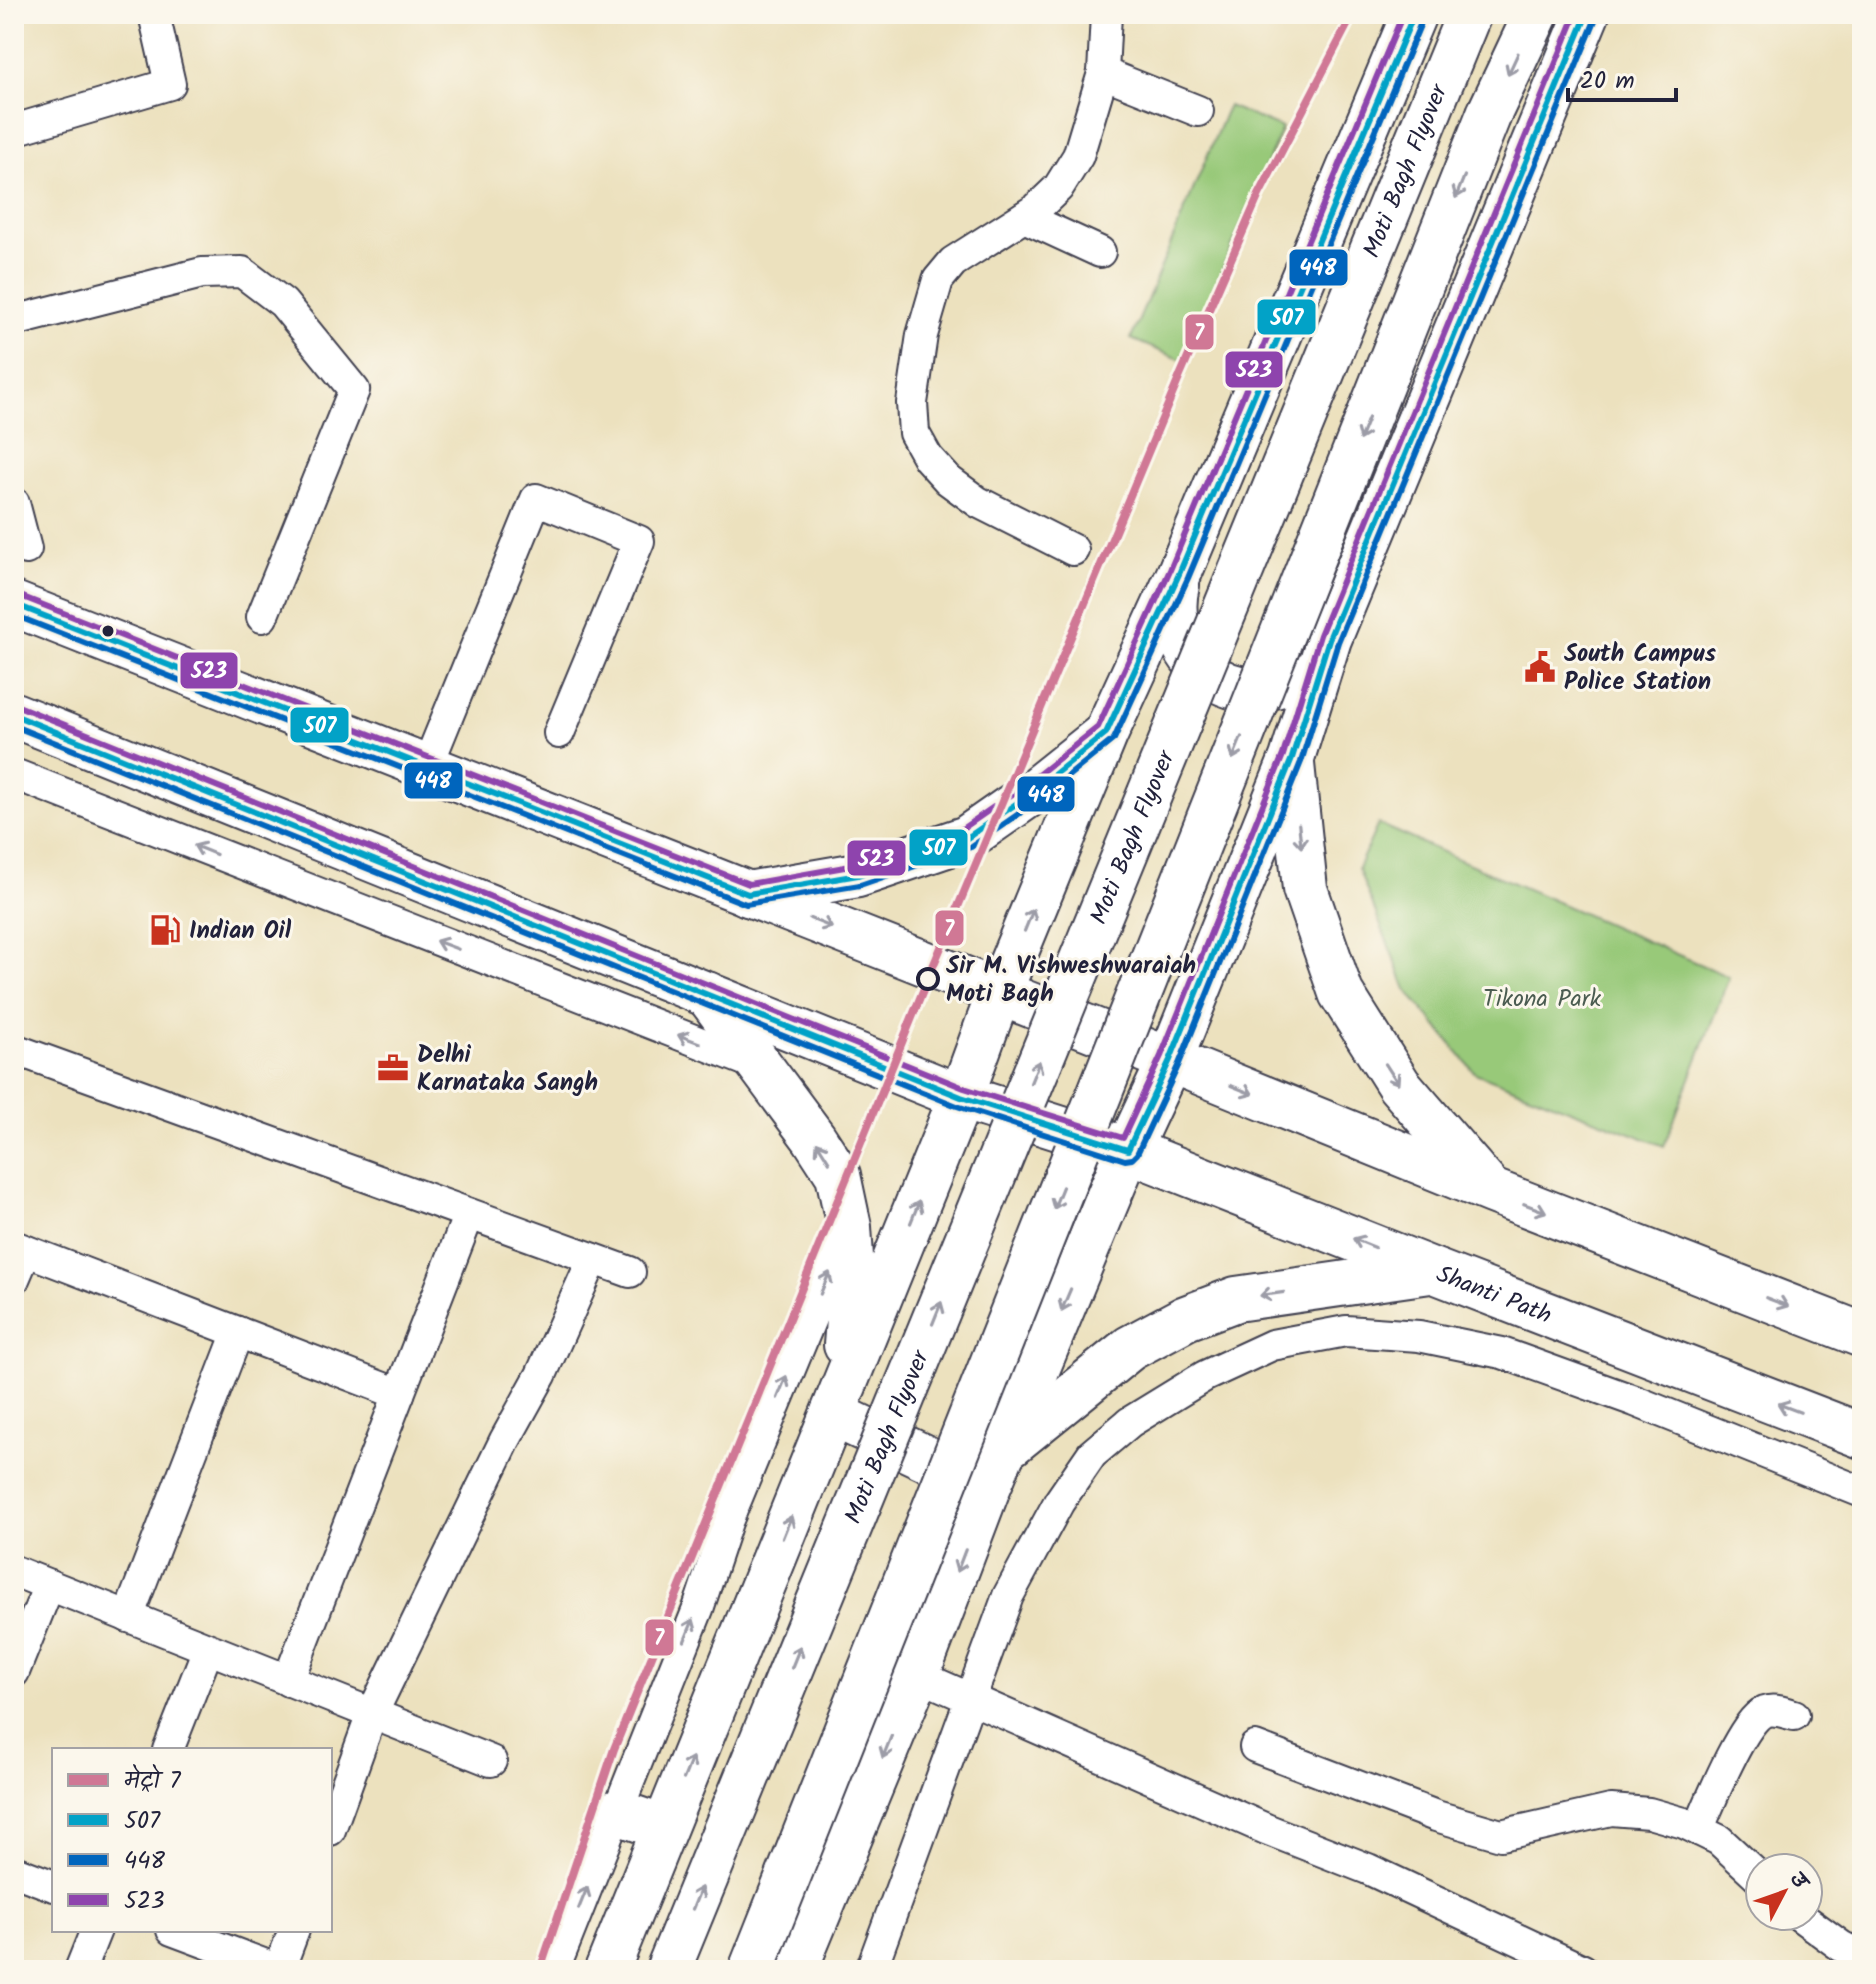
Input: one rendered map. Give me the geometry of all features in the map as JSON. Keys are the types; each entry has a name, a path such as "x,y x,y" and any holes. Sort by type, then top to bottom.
{"main road":[{"path":"607,1970 1106,733 1179,574 1414,14"},
{"name":"Moti Bagh Flyover","path":"668,1970 1469,14"},
{"path":"751,1970 1489,114 1536,14"},
{"path":"795,1970 917,1675 996,1469 1128,1150 1170,1060 1292,758 1329,639 1587,14"},
{"path":"1179,574 1172,606 1178,637 1195,664 1222,683 1253,689 1285,683 1312,666 1329,639"},
{"path":"14,604 1862,1335"},
{"name":"Shanti Path","path":"14,715 961,1097 1128,1150 1862,1436"},
{"path":"748,894 858,875 967,838 1030,794 1106,733"},
{"path":"1292,758 1305,889 1341,993 1399,1085 1492,1191"},
{"path":"706,994 762,1066 838,1175 849,1227 852,1272 838,1403"},
{"path":"996,1469 1130,1348 1186,1318 1236,1299 1432,1270"},
{"path":"838,1403 996,1469"},
{"path":"617,1812 664,1828"}],"street":[{"path":"14,130 170,84 154,14"},
{"path":"1073,550 978,502 948,480 928,458 914,433 912,403 922,335 938,280 953,262 1024,217 1058,188 1078,156 1103,73 1106,14"},
{"path":"1103,73 1198,111"},
{"path":"1024,217 1100,252"},
{"path":"14,321 202,273 242,272 283,303 354,390 262,617"},
{"path":"427,767 536,499 639,541 559,733"},
{"path":"14,503 20,546"},
{"path":"14,774 762,1066"},
{"path":"14,1049 630,1272"},
{"path":"288,1681 469,1214"},
{"path":"554,1970 698,1609 727,1522 849,1227"},
{"path":"14,1279 20,1248 399,1394"},
{"path":"332,1824 372,1714 505,1440 541,1375 593,1259"},
{"path":"871,1970 1008,1596 1059,1502 1092,1454 1130,1422 1192,1384 1272,1345 1346,1331 1419,1336 1502,1353 1635,1401 1862,1492"},
{"path":"128,1617 238,1332"},
{"path":"14,1571 491,1761"},
{"path":"14,1672 49,1585"},
{"path":"169,1748 208,1649"},
{"path":"917,1675 1266,1829 1368,1869 1583,1970"},
{"path":"1698,1830 1751,1723 1762,1712 1777,1710 1794,1715"},
{"path":"1255,1747 1436,1816 1501,1835 1611,1810 1649,1813 1719,1840 1744,1863"},
{"path":"14,1871 52,1885"},
{"path":"80,1970 95,1932"},
{"path":"177,1932 279,1970 293,1932"},
{"path":"1822,1932 1862,1957"}],"green space":[{"path":"1228,106 1282,128 1184,361 1131,339"},
{"name":"Tikona Park","path":"1378,824 1729,977 1664,1146 1475,1073 1406,989 1358,868"}],"metro line":[{"name":"7","path":"540,1970 614,1749 929,976 1259,195 1353,14"}],"transit line":[{"name":"523","path":"18,595 749,884 856,865 962,829 1024,786 1098,727 1170,570 1403,14"},
{"name":"507","path":"14,604 748,894 858,875 967,838 1030,794 1106,733 1179,574 1414,14"},
{"name":"523","path":"18,706 964,1088 1123,1138 1161,1056 1283,755 1320,635 1576,14"},
{"name":"507","path":"14,715 961,1097 1128,1150 1170,1060 1292,758 1329,639 1587,14"},
{"name":"448","path":"14,615 746,904 860,885 971,847 1036,802 1114,739 1188,578 1423,18"},
{"name":"448","path":"14,726 957,1106 1125,1160 1132,1159 1179,1064 1301,762 1338,642 1596,18"}],"place":[{"name":"South Campus Police Station","path":"1540,667"},
{"name":"Indian Oil","path":"165,930"},
{"name":"Sir M. Vishweshwaraiah Moti Bagh","path":"928,979"},
{"name":"Delhi Karnataka Sangh","path":"393,1068"}]}
